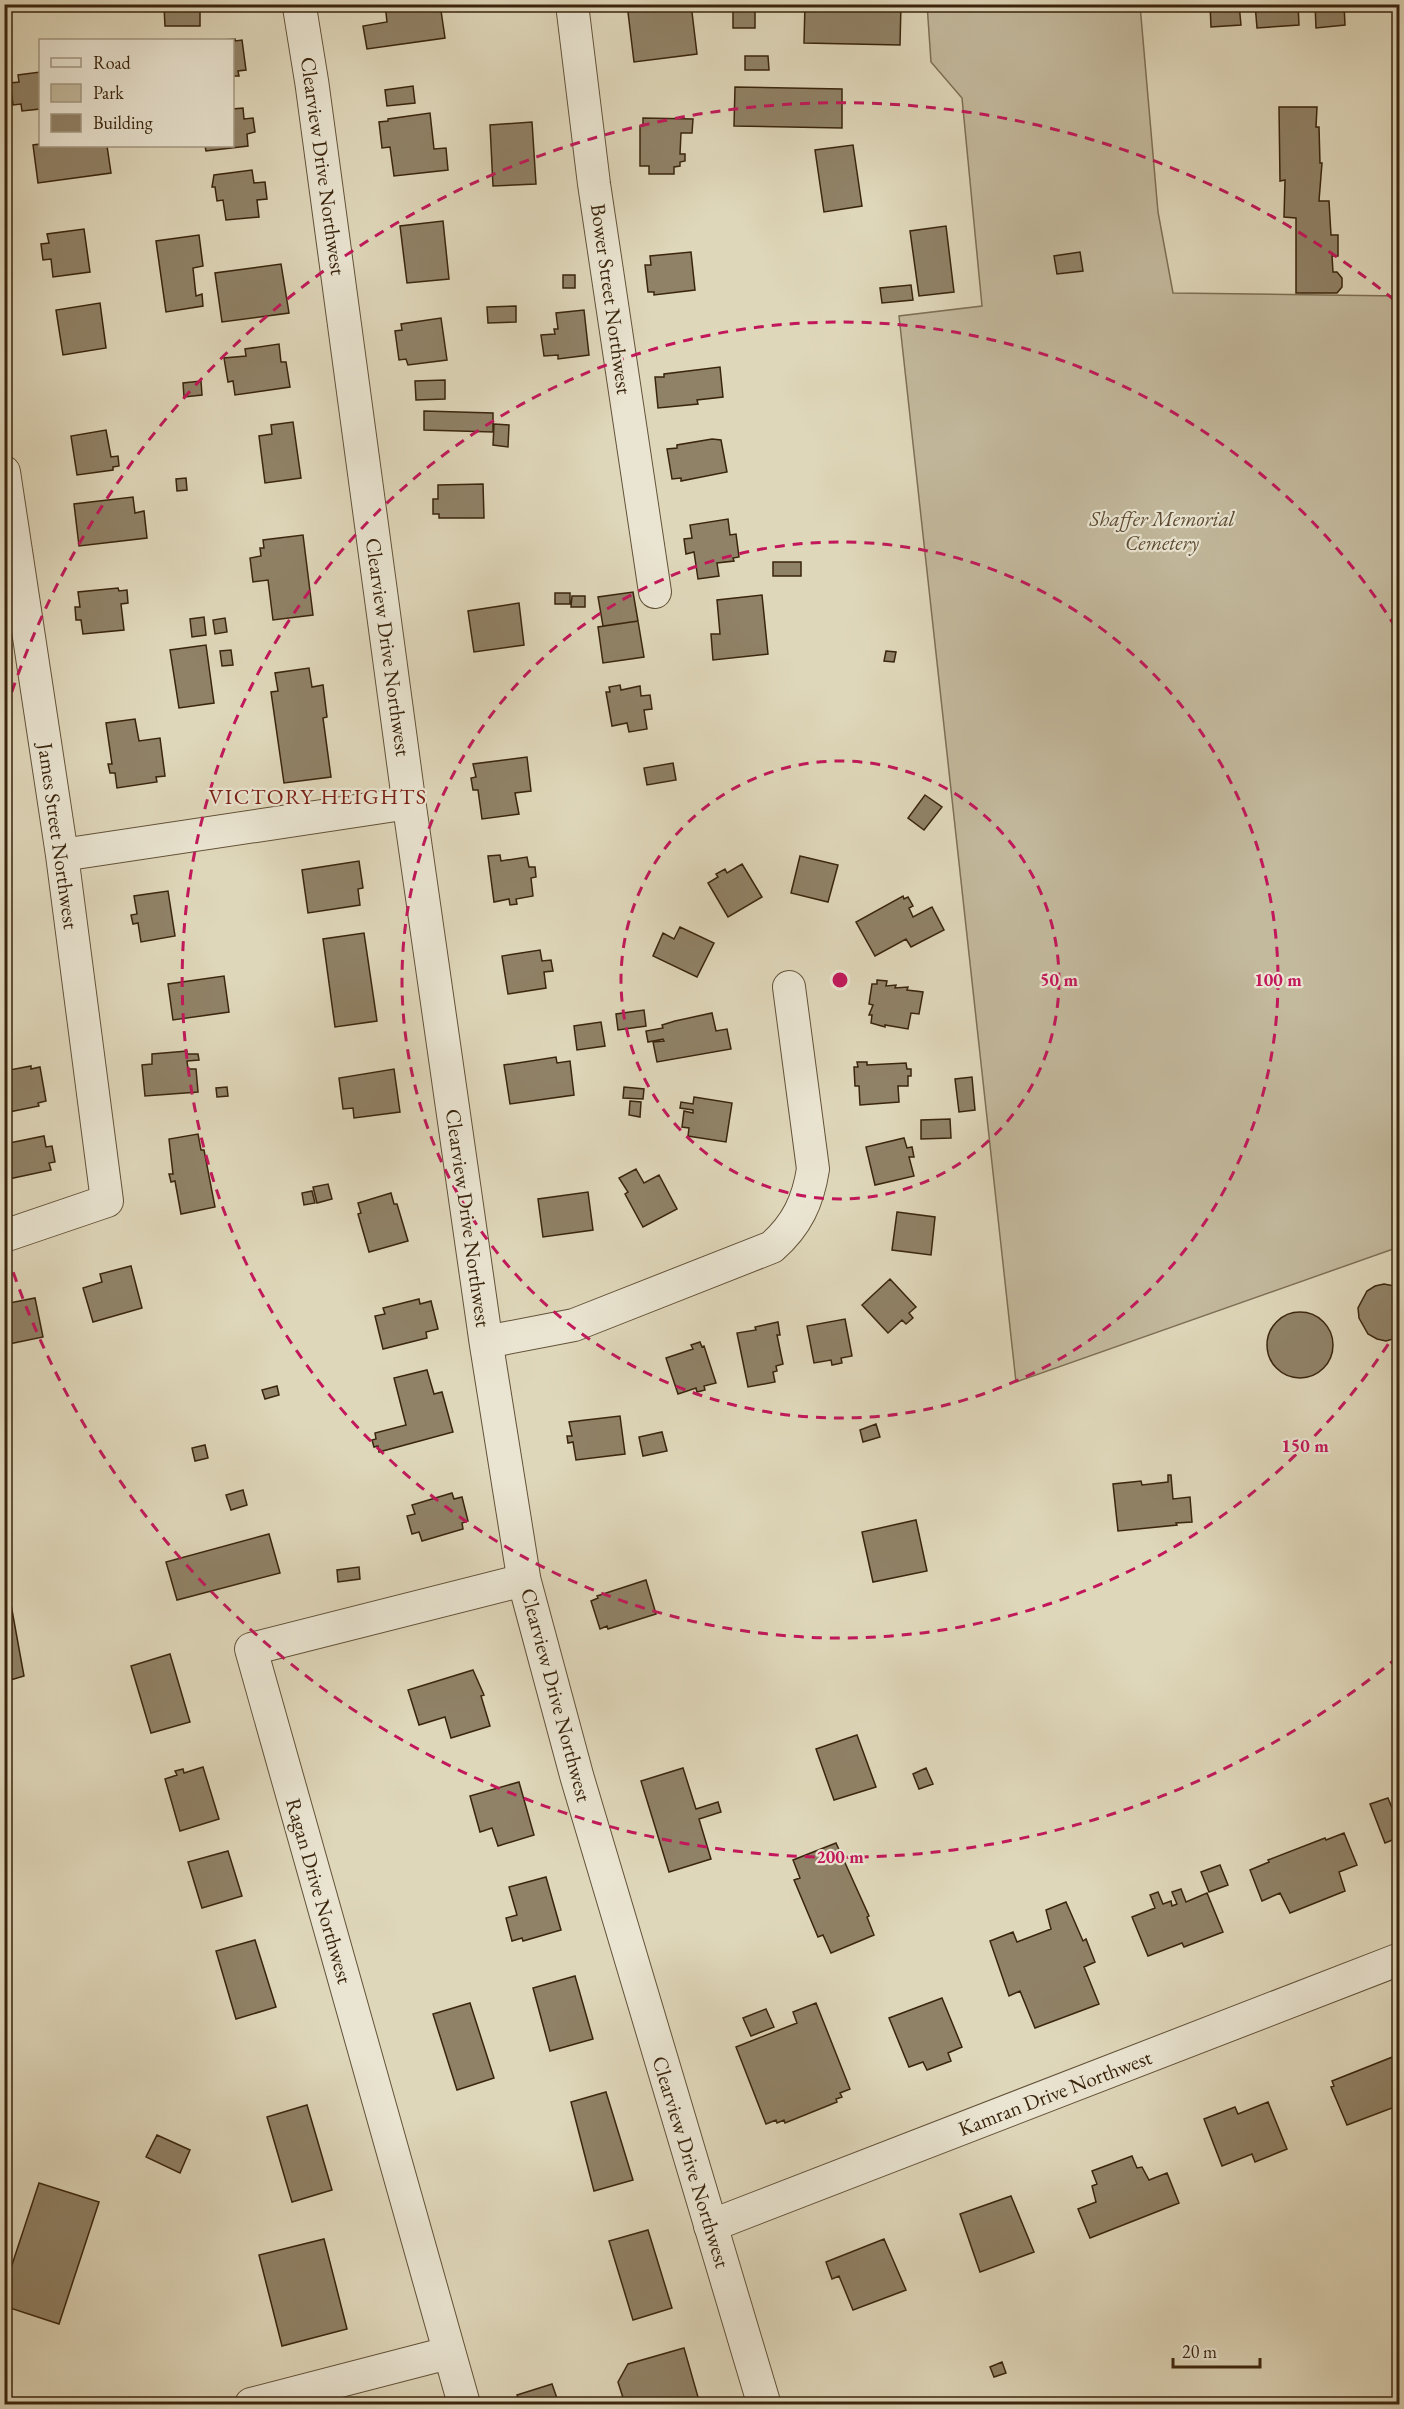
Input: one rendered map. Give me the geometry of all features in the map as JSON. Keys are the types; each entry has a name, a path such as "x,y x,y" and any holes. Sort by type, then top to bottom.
{"street":[{"name":"Clearview Drive Northwest","path":"299,4 316,108 409,804 486,1342 524,1580 577,1776 764,2404"},
{"name":"Bower Street Northwest","path":"572,4 594,184 655,592"},
{"name":"James Street Northwest","path":"4,471 7,510 62,855 107,1201 4,1236"},
{"path":"62,855 409,804"},
{"path":"486,1342 574,1325 772,1247 787,1233 801,1213 810,1191 813,1169 789,987"},
{"name":"Ragan Drive Northwest","path":"464,2404 251,1649 524,1580"},
{"name":"Kamran Drive Northwest","path":"710,2226 1400,1959"},
{"path":"251,2404 448,2353"}],"green space":[{"name":"Shaffer Memorial Cemetery","path":"927,4 1140,5 1158,212 1173,293 1399,296 1399,1247 1016,1382 899,316 982,306 962,98 931,62"}],"building":[{"path":"143,4 200,4 200,26 165,26 164,7 143,7"},
{"path":"385,4 440,4 445,38 367,49 363,26 387,22"},
{"path":"627,4 691,4 697,54 634,62"},
{"path":"733,4 755,4 755,28 733,28"},
{"path":"805,4 901,4 900,45 804,43"},
{"path":"1210,4 1239,4 1241,25 1211,27"},
{"path":"1255,4 1298,4 1299,25 1257,28"},
{"path":"1315,4 1344,4 1345,25 1316,28"},
{"path":"234,39 235,41 242,40 246,70 238,71 239,76 234,76"},
{"path":"745,56 768,56 769,70 745,70"},
{"path":"39,72 39,109 22,111 21,104 13,105 10,83 19,82 18,75"},
{"path":"413,86 415,103 387,106 385,90"},
{"path":"735,87 842,89 842,128 734,126"},
{"path":"1279,107 1317,107 1316,127 1319,127 1320,163 1322,163 1319,201 1329,201 1331,235 1338,235 1338,256 1332,256 1333,272 1337,272 1342,278 1342,287 1337,293 1296,293 1296,218 1284,217 1285,180 1280,181"},
{"path":"243,108 244,119 253,118 255,132 247,134 248,146 206,151 205,147 234,147 234,109"},
{"path":"430,113 434,149 446,148 448,170 394,176 390,147 382,148 379,122"},
{"path":"643,118 693,119 692,133 681,133 680,154 685,154 685,161 680,162 680,166 674,167 674,174 649,174 649,166 640,166 640,126 643,126"},
{"path":"532,122 536,184 493,186 490,125"},
{"path":"39,144 39,147 107,147 111,173 38,183 33,145"},
{"path":"853,145 862,206 824,212 815,150"},
{"path":"252,170 254,183 265,182 267,199 257,200 259,217 226,220 223,200 217,201 215,187 212,187 214,175"},
{"path":"443,221 449,279 407,283 400,226"},
{"path":"946,226 954,292 919,296 910,231"},
{"path":"84,229 90,272 53,277 51,259 43,260 41,244 49,243 47,234"},
{"path":"199,235 203,266 193,268 196,296 202,294 203,306 166,312 156,241"},
{"path":"691,252 695,290 654,295 654,292 648,292 645,265 651,265 650,256"},
{"path":"1080,252 1083,271 1057,274 1054,256"},
{"path":"281,264 289,313 222,322 215,273"},
{"path":"563,275 575,275 575,288 563,288"},
{"path":"911,285 913,300 882,303 880,288"},
{"path":"100,303 106,348 63,355 56,310"},
{"path":"516,306 516,322 488,323 487,307"},
{"path":"584,310 589,355 558,359 558,355 544,356 541,335 555,334 554,329 558,329 556,313"},
{"path":"441,318 447,360 408,365 406,359 399,360 395,331 402,330 401,324"},
{"path":"279,344 281,362 286,362 290,387 235,395 233,381 228,382 224,358 246,356 245,349"},
{"path":"720,367 723,397 697,400 698,404 658,408 655,377"},
{"path":"445,380 445,399 416,400 415,381"},
{"path":"201,381 202,395 184,397 183,383"},
{"path":"424,411 493,413 493,432 424,430"},
{"path":"293,422 301,478 265,483 259,436 272,434 271,425"},
{"path":"494,424 509,425 508,447 493,445"},
{"path":"106,430 111,457 118,456 119,466 113,467 113,470 77,475 71,436"},
{"path":"712,439 721,440 727,472 681,481 681,478 672,479 667,449"},
{"path":"186,478 187,490 177,491 176,479"},
{"path":"483,484 484,518 439,518 439,514 433,514 433,499 438,499 438,485"},
{"path":"133,497 135,513 144,511 147,538 79,546 74,504"},
{"path":"728,519 730,535 736,534 739,557 733,558 734,561 717,563 719,576 698,579 694,552 686,554 684,539 692,538 690,525"},
{"path":"303,535 313,615 273,620 268,580 253,582 250,558 261,556 260,548 264,548 263,540"},
{"path":"773,562 801,562 801,576 773,576"},
{"path":"118,588 119,591 127,590 128,603 121,604 124,630 83,634 81,620 76,620 75,607 80,607 78,592"},
{"path":"633,592 638,621 603,626 598,597"},
{"path":"555,593 570,593 570,604 555,604"},
{"path":"762,595 768,654 713,660 711,634 720,634 717,600"},
{"path":"572,596 585,596 585,607 571,607"},
{"path":"519,603 524,645 474,652 468,611"},
{"path":"204,617 206,635 192,637 190,619"},
{"path":"225,618 227,632 215,634 213,620"},
{"path":"638,621 644,657 603,663 598,627"},
{"path":"206,645 214,703 179,708 170,650"},
{"path":"231,650 233,665 222,666 220,651"},
{"path":"886,651 896,652 894,662 884,661"},
{"path":"309,668 312,687 323,685 327,717 323,718 331,777 284,783 271,692 278,691 275,673"},
{"path":"620,685 621,690 640,686 641,696 650,695 652,709 644,710 647,729 629,732 627,723 612,726 606,692 610,692 609,687"},
{"path":"135,719 139,741 160,738 165,776 156,777 157,782 117,788 115,773 110,773 108,764 112,764 106,723"},
{"path":"527,757 531,791 515,793 519,814 482,819 478,790 473,790 471,778 476,777 473,764"},
{"path":"673,763 676,780 647,785 644,768"},
{"path":"925,795 942,807 924,830 908,818"},
{"path":"500,855 501,861 527,857 529,867 535,867 536,877 531,878 533,896 516,899 517,904 510,905 509,899 494,902 488,856"},
{"path":"800,856 838,865 828,902 791,893"},
{"path":"359,861 363,888 358,889 360,905 308,913 302,870"},
{"path":"742,864 762,897 728,917 708,883 718,877 716,874 725,869 727,873"},
{"path":"168,891 175,936 141,942 138,923 133,924 131,915 137,914 134,896"},
{"path":"903,896 904,899 908,897 913,906 909,908 913,917 932,907 944,930 911,947 906,939 875,956 856,922"},
{"path":"680,927 714,943 697,977 653,956 663,933 674,939"},
{"path":"364,933 377,1021 335,1027 323,939"},
{"path":"540,950 542,961 551,960 553,971 544,972 546,988 508,994 502,956"},
{"path":"224,976 229,1012 173,1020 168,984"},
{"path":"877,980 887,981 886,986 896,985 895,988 908,987 907,990 923,992 919,1014 911,1013 908,1029 871,1023 872,1015 869,1015 873,1005 869,1004 872,984 877,984"},
{"path":"644,1010 646,1026 618,1030 616,1014"},
{"path":"712,1013 716,1031 727,1029 731,1049 657,1062 653,1042 664,1041 663,1039 648,1042 646,1031 663,1028 662,1025 675,1021"},
{"path":"601,1022 605,1046 577,1050 574,1026"},
{"path":"187,1051 187,1054 198,1054 199,1060 187,1061 188,1069 196,1069 198,1092 145,1096 142,1065 152,1064 152,1054"},
{"path":"556,1057 557,1063 570,1061 574,1095 510,1104 504,1065"},
{"path":"857,1062 867,1062 867,1065 906,1063 907,1069 911,1069 911,1076 908,1076 908,1086 898,1086 899,1102 860,1105 859,1086 855,1086 854,1067 858,1067"},
{"path":"31,1066 31,1069 40,1067 46,1101 38,1103 39,1106 4,1113 4,1071"},
{"path":"394,1069 400,1112 354,1118 353,1108 343,1109 339,1078"},
{"path":"972,1077 975,1110 959,1112 955,1079"},
{"path":"227,1087 228,1096 217,1097 216,1088"},
{"path":"624,1087 644,1089 643,1099 623,1098"},
{"path":"694,1097 732,1103 726,1142 688,1136 689,1128 682,1127 684,1111 693,1113 693,1110 680,1108 681,1102 693,1104"},
{"path":"630,1101 641,1102 640,1117 629,1115"},
{"path":"950,1119 951,1138 921,1139 921,1120"},
{"path":"198,1134 201,1150 204,1150 215,1207 181,1214 175,1181 171,1182 169,1174 173,1174 169,1139"},
{"path":"44,1136 46,1147 52,1146 55,1162 49,1163 51,1170 4,1180 4,1144"},
{"path":"904,1138 907,1148 912,1147 914,1157 909,1157 914,1176 875,1185 866,1147"},
{"path":"636,1169 644,1183 659,1175 677,1209 643,1227 625,1194 628,1192 619,1178"},
{"path":"328,1184 332,1199 317,1203 313,1187"},
{"path":"312,1191 315,1203 304,1205 302,1193"},
{"path":"588,1192 593,1230 543,1237 538,1199"},
{"path":"391,1193 394,1204 397,1204 408,1241 369,1252 358,1214 361,1213 358,1203"},
{"path":"897,1212 935,1217 931,1255 892,1250"},
{"path":"131,1266 142,1308 93,1322 83,1288 102,1282 100,1274"},
{"path":"890,1279 916,1307 909,1313 913,1318 906,1324 902,1320 888,1333 862,1305"},
{"path":"1384,1284 1400,1287 1400,1337 1386,1341 1368,1334 1359,1318 1358,1308 1367,1291"},
{"path":"35,1298 43,1337 4,1345 4,1304"},
{"path":"419,1299 420,1304 431,1301 438,1329 426,1332 427,1338 383,1349 375,1316 385,1314 383,1308"},
{"path":"1300,1312 1313,1315 1323,1322 1330,1332 1333,1345 1330,1358 1323,1368 1313,1375 1300,1378 1287,1375 1277,1368 1270,1358 1267,1345 1270,1332 1277,1322 1287,1315"},
{"path":"845,1319 852,1356 841,1358 842,1363 832,1365 831,1360 814,1363 807,1326"},
{"path":"778,1322 780,1335 777,1335 783,1364 776,1366 777,1371 773,1372 775,1382 748,1387 737,1333 756,1330 755,1327"},
{"path":"700,1342 702,1347 704,1346 716,1383 704,1386 705,1390 697,1392 696,1388 678,1394 666,1358 693,1349 691,1345"},
{"path":"427,1370 434,1394 442,1392 453,1432 379,1452 378,1446 374,1447 372,1440 376,1439 375,1433 406,1425 394,1378"},
{"path":"277,1386 279,1395 265,1399 262,1390"},
{"path":"620,1416 625,1454 576,1460 573,1442 568,1443 567,1436 572,1436 569,1422"},
{"path":"876,1424 880,1437 863,1442 860,1430"},
{"path":"662,1432 667,1451 643,1456 639,1437"},
{"path":"205,1445 208,1458 195,1461 192,1448"},
{"path":"1168,1475 1171,1475 1173,1499 1190,1497 1192,1522 1118,1531 1113,1484 1141,1481 1142,1485 1168,1482"},
{"path":"243,1490 247,1505 231,1510 226,1495"},
{"path":"452,1493 454,1499 462,1497 468,1521 462,1523 463,1529 422,1541 419,1532 412,1534 407,1516 415,1514 412,1505"},
{"path":"916,1520 927,1571 873,1582 862,1532"},
{"path":"269,1534 280,1573 177,1600 166,1562"},
{"path":"4,1566 24,1676 4,1682"},
{"path":"359,1567 360,1579 338,1582 337,1570"},
{"path":"646,1580 656,1614 608,1629 607,1626 600,1629 591,1601 598,1598 597,1596"},
{"path":"170,1654 190,1722 151,1733 131,1666"},
{"path":"473,1670 484,1695 481,1696 490,1726 451,1738 445,1717 419,1725 408,1690"},
{"path":"857,1735 876,1787 834,1800 816,1749"},
{"path":"203,1767 219,1819 180,1831 165,1779 177,1775 175,1771 183,1769 184,1773"},
{"path":"683,1768 696,1809 718,1802 721,1812 699,1819 711,1859 669,1872 641,1781"},
{"path":"926,1768 933,1784 919,1789 913,1774"},
{"path":"519,1782 534,1835 498,1846 492,1828 480,1832 470,1796"},
{"path":"1388,1798 1395,1815 1400,1813 1400,1837 1385,1843 1370,1804"},
{"path":"1344,1833 1357,1865 1339,1872 1345,1891 1290,1913 1280,1893 1262,1901 1250,1870 1269,1862 1268,1860"},
{"path":"836,1843 869,1916 867,1917 874,1935 831,1953 823,1935 818,1937 794,1880 800,1878 793,1860"},
{"path":"228,1851 242,1896 202,1908 188,1862"},
{"path":"1220,1865 1228,1885 1209,1892 1201,1872"},
{"path":"546,1877 561,1930 523,1941 522,1938 512,1941 506,1918 517,1915 509,1887"},
{"path":"1181,1889 1186,1902 1207,1893 1223,1932 1184,1947 1182,1943 1148,1956 1132,1917 1155,1908 1150,1895 1158,1892 1163,1904 1171,1901 1172,1906 1177,1904 1172,1892"},
{"path":"1066,1902 1083,1941 1086,1939 1095,1962 1084,1967 1099,2004 1035,2028 1020,1991 1009,1996 990,1941 1013,1932 1017,1942 1051,1929 1046,1910"},
{"path":"255,1940 276,2007 236,2019 216,1951"},
{"path":"575,1976 593,2039 550,2051 533,1988"},
{"path":"942,1998 962,2047 948,2053 951,2061 927,2070 923,2062 909,2067 889,2018"},
{"path":"470,2003 494,2078 457,2090 433,2014"},
{"path":"816,2003 850,2089 840,2093 842,2097 836,2099 837,2102 785,2123 784,2120 777,2123 776,2120 766,2124 736,2047 797,2023 793,2012"},
{"path":"766,2009 774,2027 751,2036 743,2018"},
{"path":"1395,2056 1400,2062 1400,2105 1347,2125 1331,2087 1334,2086 1332,2081"},
{"path":"606,2092 633,2180 594,2191 571,2102"},
{"path":"1268,2102 1287,2149 1255,2162 1252,2154 1222,2166 1204,2119 1235,2107 1238,2114"},
{"path":"307,2105 332,2190 292,2202 267,2117"},
{"path":"157,2135 190,2150 180,2173 146,2157"},
{"path":"1132,2156 1137,2168 1142,2167 1149,2180 1167,2173 1179,2203 1090,2238 1078,2209 1096,2202 1092,2186 1097,2184 1092,2171"},
{"path":"39,2183 99,2202 59,2324 4,2306 4,2289"},
{"path":"1011,2196 1034,2252 980,2272 960,2214"},
{"path":"648,2230 672,2308 633,2320 609,2241"},
{"path":"324,2239 347,2329 282,2346 259,2255"},
{"path":"884,2239 906,2290 853,2310 839,2276 832,2279 826,2262"},
{"path":"684,2348 700,2404 625,2404 618,2382 628,2364"},
{"path":"1002,2362 1006,2373 994,2377 990,2367"},
{"path":"552,2384 559,2404 516,2404 514,2398 518,2397 517,2395"}],"district":[{"name":"VICTORY HEIGHTS","path":"318,796"}]}
